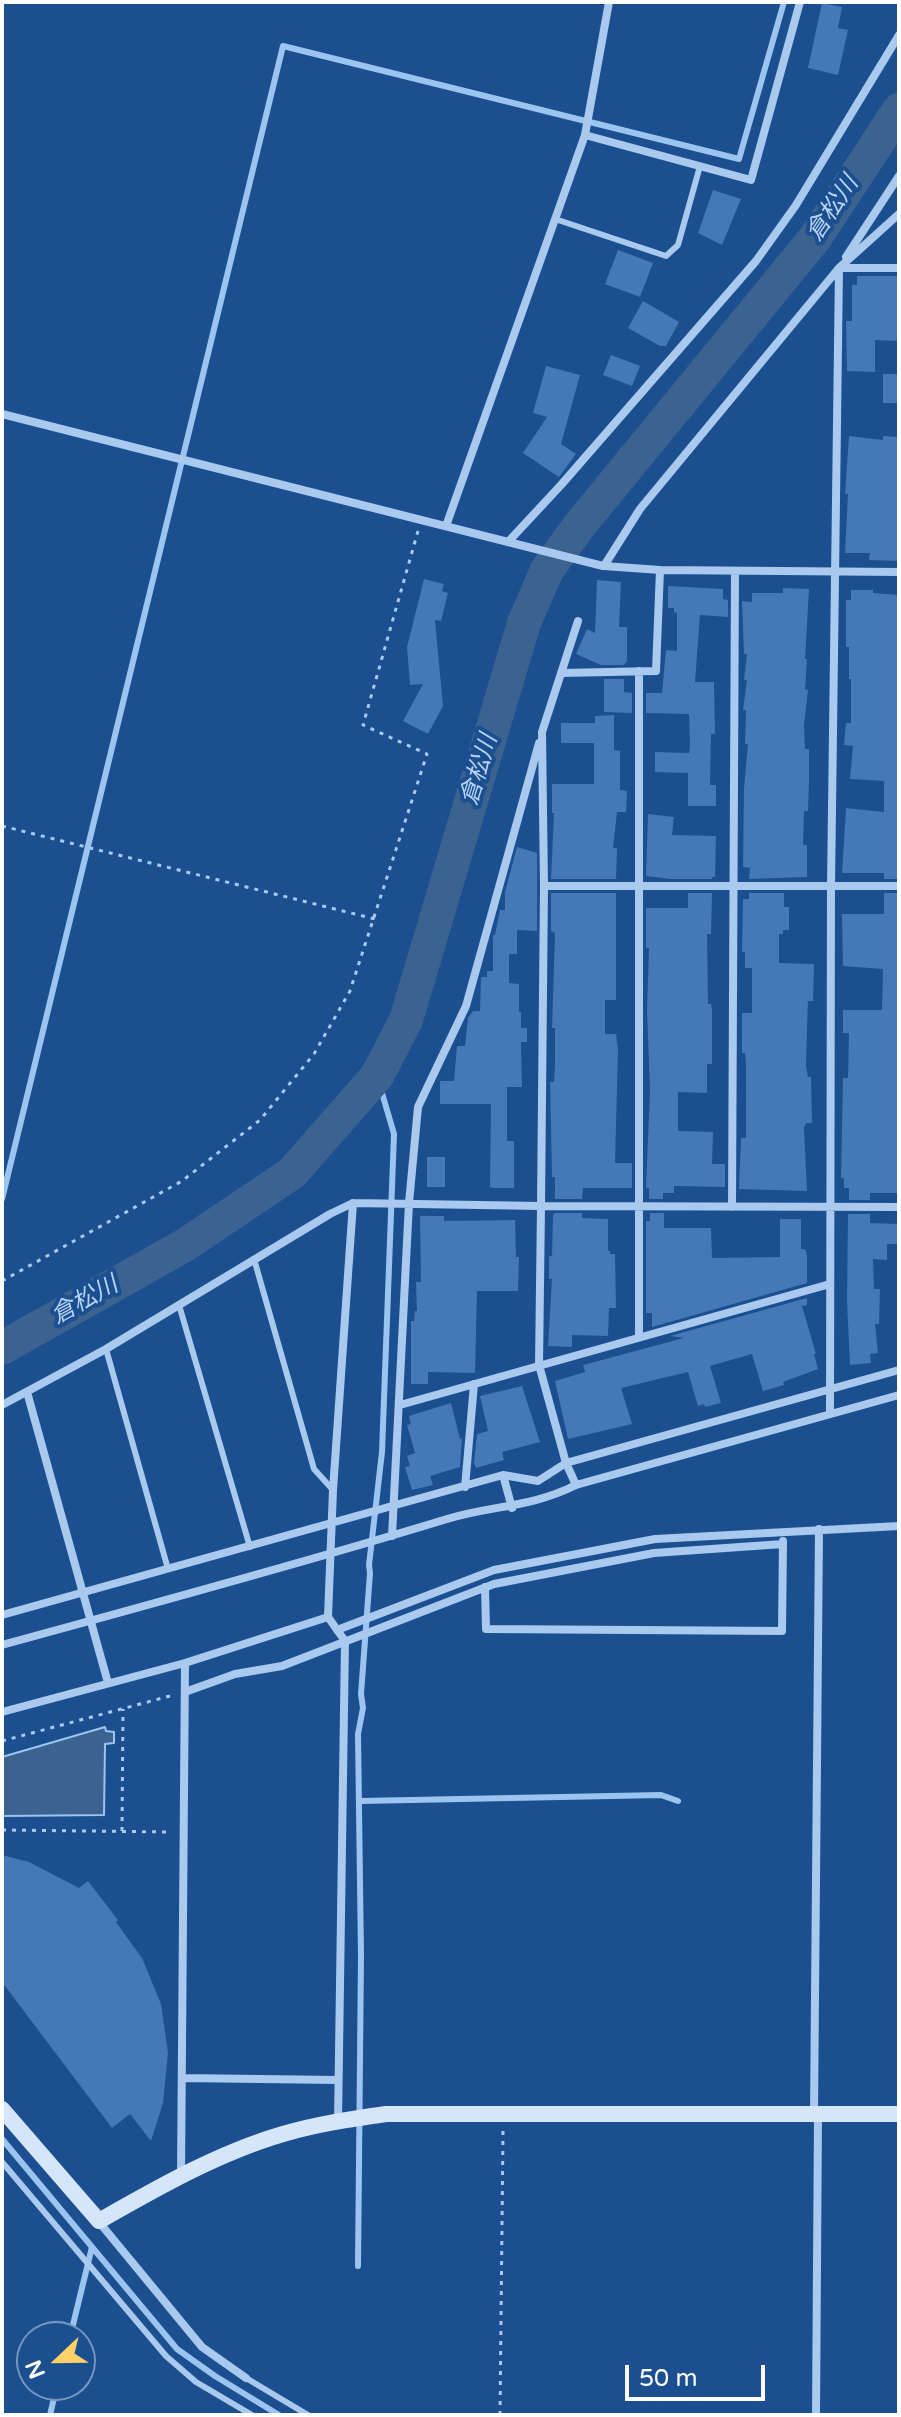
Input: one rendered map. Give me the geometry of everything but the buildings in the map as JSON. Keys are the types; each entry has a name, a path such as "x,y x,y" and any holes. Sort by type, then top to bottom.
{"street":[{"path":"446,526 585,135 609,2"},
{"path":"585,135 751,180 800,2"},
{"path":"508,542 756,261 796,205 899,35"},
{"path":"899,176 839,268 640,509 604,566 660,570 899,572"},
{"path":"830,1414 831,886 839,268 899,214"},
{"path":"839,268 899,268"},
{"path":"2,414 603,566"},
{"path":"561,673 656,671 660,570"},
{"path":"732,1207 735,571"},
{"path":"392,1536 409,1203 418,1107 466,1006 542,732 578,621"},
{"path":"639,671 639,1337"},
{"path":"542,732 544,886 539,1365 566,1463 576,1485"},
{"path":"544,886 899,886"},
{"path":"338,2121 345,1641 328,1617 333,1490 353,1203"},
{"path":"2,1405 106,1349 353,1203 899,1207"},
{"path":"400,1405 830,1284"},
{"path":"2,1615 503,1475 538,1481 566,1463 899,1370"},
{"path":"465,1487 474,1384"},
{"path":"27,1392 108,1683"},
{"path":"2,1645 330,1555 472,1512 512,1508 552,1497 576,1485 899,1395"},
{"path":"503,1475 512,1508"},
{"path":"337,1630 494,1570 655,1539 899,1526"},
{"path":"816,2415 819,1529"},
{"path":"485,1587 486,1629 782,1631 783,1532"},
{"path":"185,1692 235,1674 282,1666 485,1587 654,1553 783,1544"},
{"path":"2,1712 185,1663 328,1617"},
{"path":"181,2175 185,1663"},
{"path":"182,2078 338,2080"},
{"path":"2,2109 202,2347 246,2378"},
{"path":"99,2221 181,2175 280,2135 338,2121 386,2114 899,2114"}],"lane":[{"path":"555,219 666,256 678,245 700,166"},
{"path":"254,1259 314,1469 333,1490"},
{"path":"179,1305 250,1547"},
{"path":"106,1349 168,1569"},
{"path":"2,2162 166,2356 196,2382 252,2415"},
{"path":"246,2378 308,2415"}],"path":[{"path":"2,1281 182,1181 260,1120 331,1029 350,991 427,754 363,725 421,519"},
{"path":"2,826 375,919"},
{"path":"2,1741 185,1692"},
{"path":"122,1831 123,1709"},
{"path":"2,1830 184,1832"},
{"path":"500,2415 503,2112"}],"water":[{"path":"105,1727 106,1731 114,1732 114,1743 105,1744 104,1815 2,1816 2,1757"}],"waterway":[{"path":"2,1199 283,46 739,159 784,2"},
{"name":"倉松川","path":"2,1348 185,1245 292,1173 377,1076 406,1020 524,623 547,570 579,526 815,238 899,110"},
{"path":"358,2266 361,1956 358,1734 363,1708 361,1694 369,1565 382,1452 394,1134 377,1076"},
{"path":"361,1801 661,1795 678,1801"},
{"path":"2,2139 177,2349 279,2415"},
{"path":"74,2321 92,2247"},
{"path":"50,2415 53,2401"}]}
